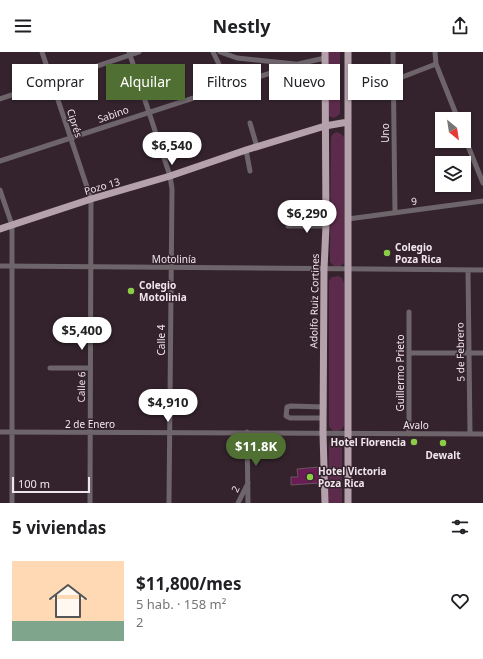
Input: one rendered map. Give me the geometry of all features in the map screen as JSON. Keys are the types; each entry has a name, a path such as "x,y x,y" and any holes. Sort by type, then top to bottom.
{"main road":[{"path":"348,52 348,64"},
{"name":"Adolfo Ruiz Cortines","path":"325,55 326,226 324,269 323,433 325,503"},
{"path":"348,100 348,503"},
{"name":"Pozo 13","path":"0,229 91,199 170,176 246,150 325,126 348,122"}],"street":[{"name":"Ciprés","path":"42,52 46,64"},
{"path":"98,65 130,53 139,52"},
{"path":"213,52 219,64"},
{"path":"220,52 237,58 298,64"},
{"name":"Uno","path":"393,52 393,64"},
{"path":"434,52 436,64 455,112"},
{"name":"Calle 4","path":"130,53 170,176 172,189 168,503"},
{"name":"Sabino","path":"298,64 325,55"},
{"path":"403,77 436,64"},
{"path":"0,99 12,95"},
{"name":"Sabino","path":"0,161 70,139 149,111 193,98"},
{"name":"Ciprés","path":"58,100 91,199"},
{"name":"Uno","path":"394,100 395,213"},
{"path":"250,123 257,147"},
{"path":"469,148 483,183"},
{"path":"246,150 250,171"},
{"path":"0,190 12,225 12,503"},
{"name":"Calle 6","path":"90,503 89,433 91,199"},
{"name":"9","path":"348,219 483,201"},
{"path":"288,226 326,226"},
{"name":"Motolinía","path":"0,266 90,268 170,267 483,270"},
{"name":"5 de Febrero","path":"468,270 470,434"},
{"name":"Guillermo Prieto","path":"409,312 409,434"},
{"path":"68,336 91,335"},
{"path":"410,353 483,353"},
{"path":"50,368 90,368"},
{"path":"324,407 286,407 286,416 290,418 324,418"},
{"name":"2 de Enero","path":"0,432 348,433"},
{"name":"2","path":"247,432 248,503"},
{"name":"Avalo","path":"348,433 483,434"},
{"name":"2","path":"238,503 248,482"}],"shaded area":[{"path":"327,52 340,52 340,64 327,64"},
{"path":"328,100 340,100 340,114 334,118 328,116"},
{"path":"337,132 344,137 344,263 339,267 334,266 330,262 331,138 333,134"},
{"path":"338,276 342,278 344,283 344,426 341,430 334,432 329,426 329,281 332,277"},
{"path":"337,438 341,441 342,445 342,503 328,503 329,443 332,439"}],"building":[{"path":"319,467 319,483 291,485 291,477 298,477 297,469"}],"place":[{"name":"Colegio Poza Rica","path":"387,253"},
{"name":"Colegio Motolinia","path":"131,291"},
{"name":"Hotel Florencia","path":"414,442"},
{"name":"Dewalt","path":"443,443"},
{"name":"Hotel Victoria Poza Rica","path":"310,477"}]}
